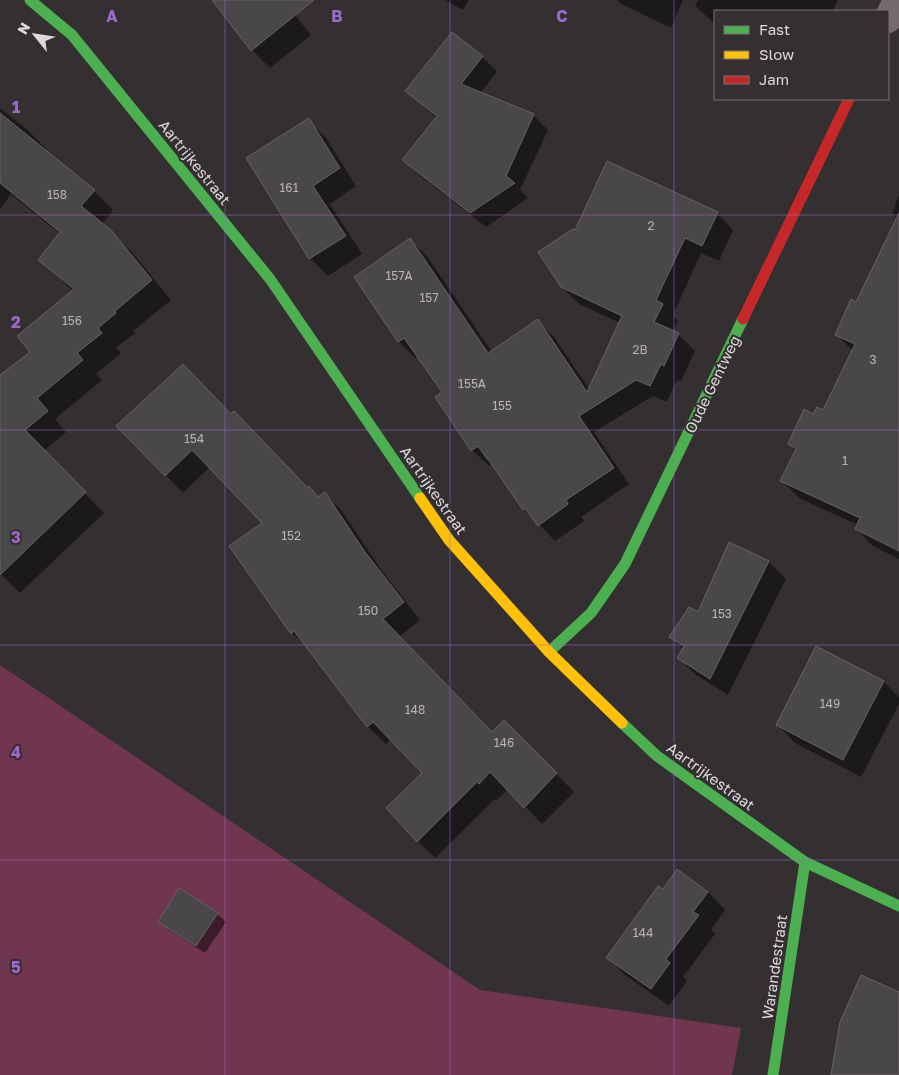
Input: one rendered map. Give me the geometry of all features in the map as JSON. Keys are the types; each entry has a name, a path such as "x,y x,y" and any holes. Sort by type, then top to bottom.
{"street":[{"name":"Aartrijkestraat","path":"30,0 72,35 270,279 449,540 549,652 657,756 805,862 899,906"},
{"path":"889,17 897,0"},
{"name":"Oude Gentweg","path":"549,652 591,613 625,564 849,100"},
{"name":"Warandestraat","path":"773,1075 805,862"}],"shaded area":[{"path":"0,665 480,990 741,1028 732,1075 0,1075"}],"building":[{"path":"212,0 314,0 251,51"},
{"path":"452,32 483,56 461,84 534,114 506,176 515,183 470,213 402,160 437,116 405,91"},
{"path":"0,113 95,190 81,206 111,230 152,280 98,328 102,333 77,353 83,360 37,398 48,411 25,430 86,492 0,575 0,375 30,352 17,336 74,289 38,260 60,232 0,183"},
{"path":"309,118 340,168 313,186 346,236 309,259 246,158"},
{"path":"607,161 718,212 702,246 685,238 656,300 663,304 654,322 679,333 664,366 661,364 650,386 636,380 579,416 614,468 566,500 568,504 538,526 525,508 523,510 478,446 471,451 435,397 442,392 404,338 398,342 354,277 410,238 488,353 538,319 587,392 622,316 561,287 538,252 573,229 575,230"},
{"path":"899,213 899,551 855,529 860,518 780,481 796,449 788,444 804,409 813,414 817,407 823,410 855,344 835,335 851,299 856,302"},
{"path":"183,364 231,414 234,411 318,497 325,492 365,552 404,602 383,619 492,732 504,720 557,773 524,808 490,772 479,784 477,782 417,842 386,808 422,773 373,722 367,727 294,631 291,634 229,546 262,523 192,450 165,476 116,426"},
{"path":"729,542 769,561 710,679 677,658 684,646 669,637 689,607 698,612"},
{"path":"816,646 884,681 843,760 776,725"},
{"path":"677,869 708,892 693,912 699,915 666,959 670,963 651,989 606,958 658,886 663,889"},
{"path":"179,888 218,913 196,946 158,922"},
{"path":"861,975 899,992 899,1075 831,1075 840,1022"}],"traffic: fast":[{"path":"30,0 72,35 270,279 420,498"},
{"path":"549,652 591,613 625,564 743,319"},
{"path":"622,723 657,756 805,862 899,906"},
{"path":"773,1075 805,862"}],"traffic: slow":[{"path":"420,498 449,540 549,652 622,723"}],"traffic: jam":[{"path":"743,319 849,100"}]}
